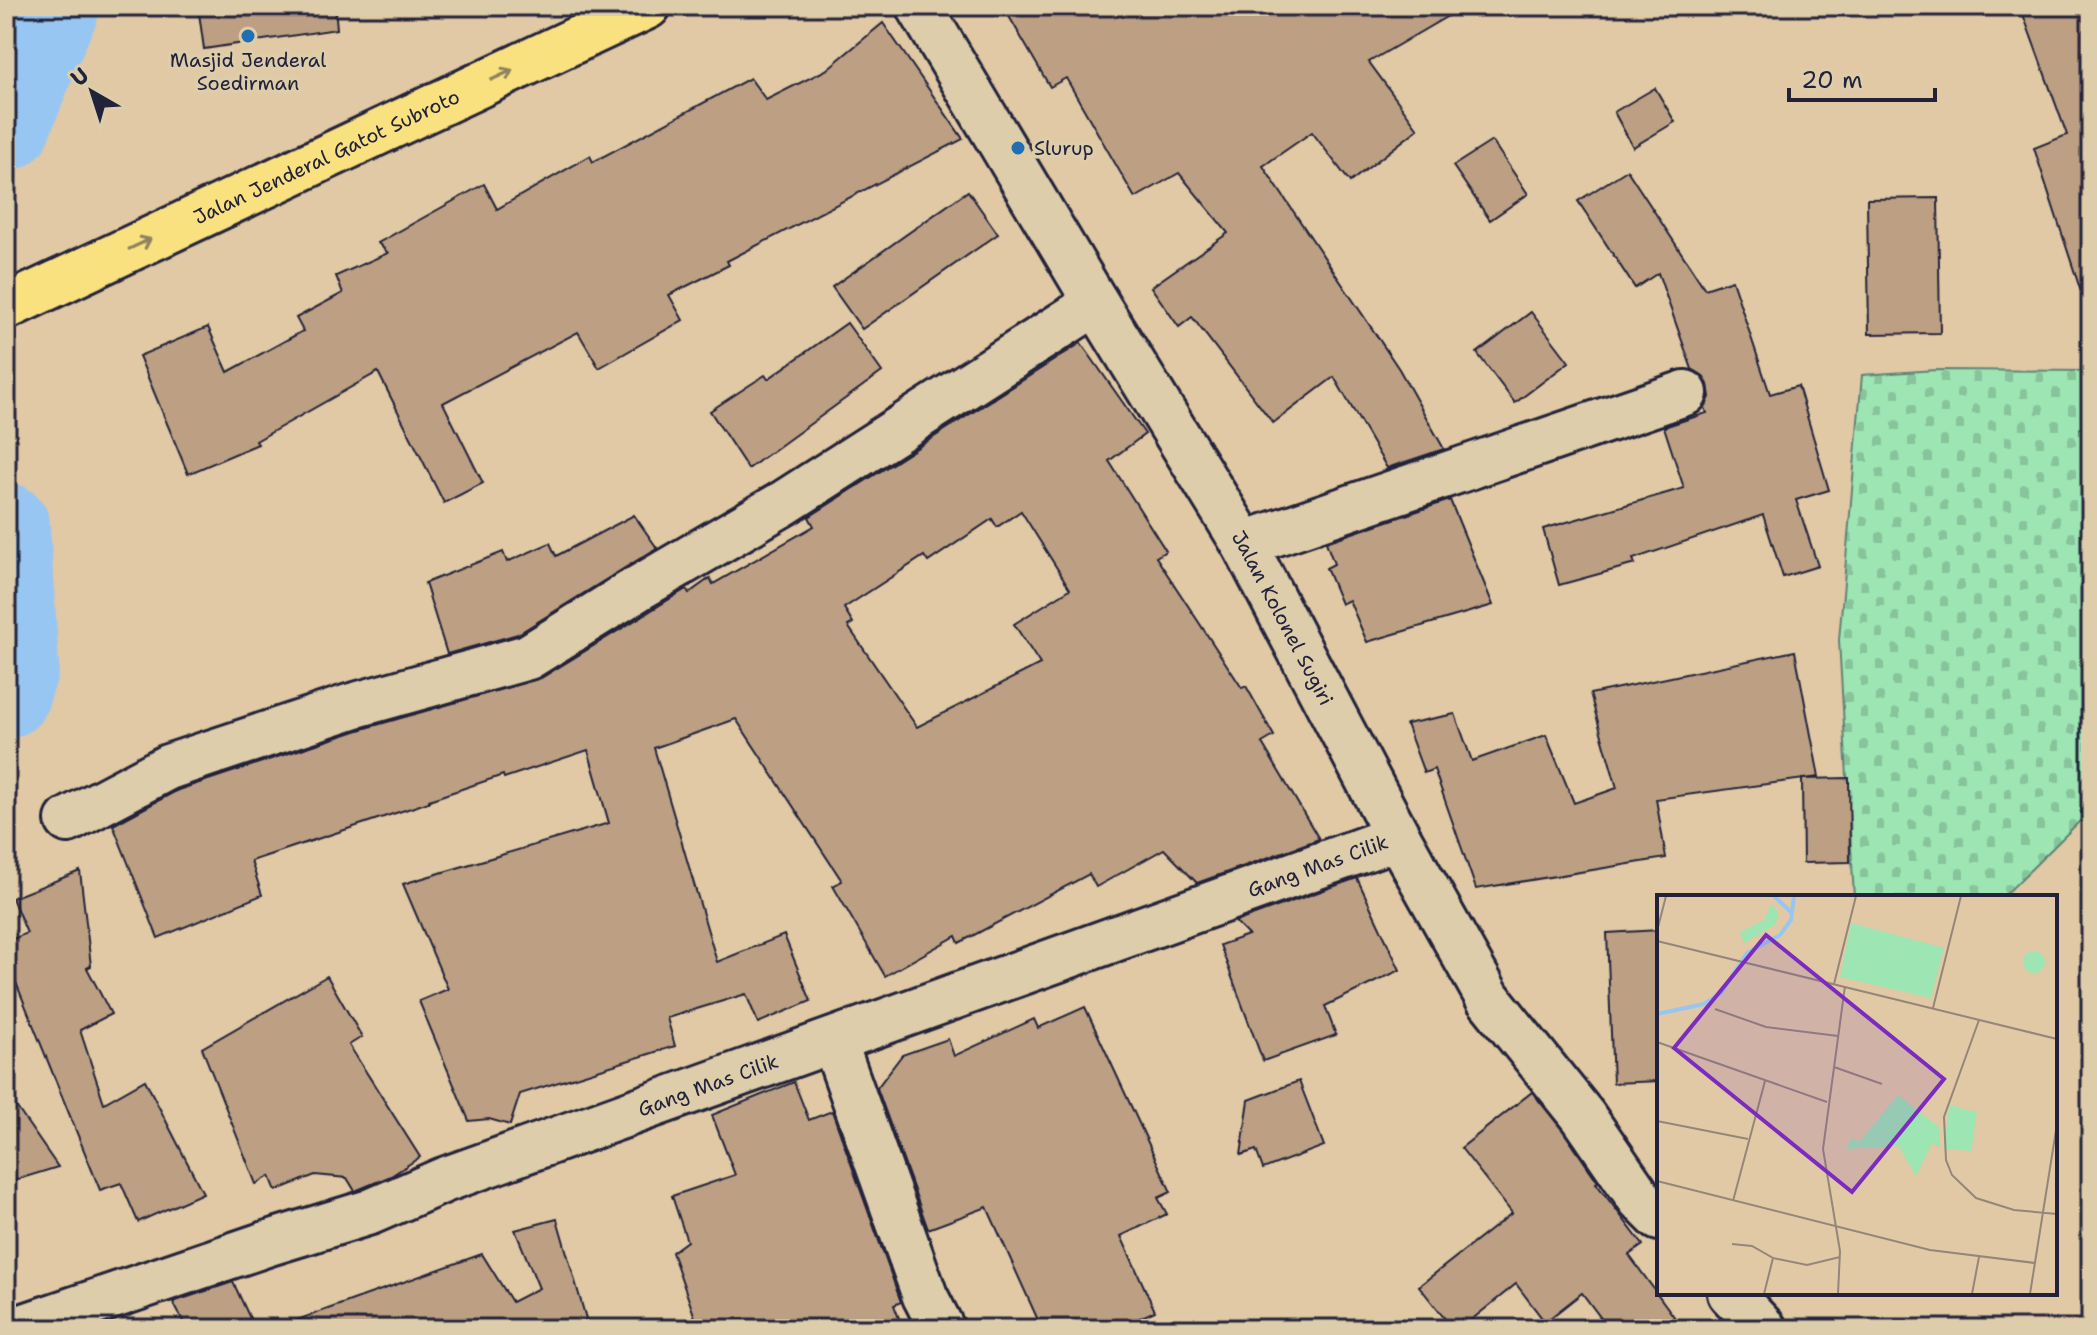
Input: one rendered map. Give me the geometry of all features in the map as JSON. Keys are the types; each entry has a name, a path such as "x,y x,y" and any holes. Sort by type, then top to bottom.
{"main road":[{"name":"Jalan Jenderal Gatot Subroto","path":"6,307 648,6"}],"street":[{"name":"Jalan Kolonel Sugiri","path":"919,6 1244,544 1398,837 1488,998 1583,1116 1640,1199 1657,1216"},
{"path":"68,820 168,767 352,706 528,657 784,503 1096,303"},
{"path":"1244,544 1685,393"},
{"name":"Gang Mas Cilik","path":"16,1329 370,1212 444,1180 1398,837"},
{"path":"834,1041 925,1296 942,1329"},
{"path":"1732,1295 1764,1329"}],"green space":[{"path":"1936,370 2091,371 2091,810 2005,895 1854,895 1839,640 1862,375"}],"building":[{"name":"Masjid Jenderal Soedirman","path":"198,6 335,6 337,29 204,49"},
{"path":"1003,6 1465,6 1369,62 1418,129 1350,182 1312,132 1263,166 1399,369 1444,449 1387,468 1334,377 1273,423 1192,317 1179,327 1151,287 1228,233 1179,173 1135,198 1066,78 1050,87"},
{"path":"2020,6 2091,6 2091,297 2083,298 2034,148 2067,135"},
{"path":"883,23 963,139 727,261 729,265 669,295 683,320 599,368 578,332 443,403 483,483 444,503 378,372 256,441 258,444 188,474 139,356 208,327 228,372 303,331 296,318 343,293 336,276 388,253 378,243 484,184 497,209 590,156 593,162 750,78 766,100 826,70"},
{"path":"1655,88 1675,122 1633,147 1614,112"},
{"path":"1492,141 1528,194 1490,220 1453,166"},
{"path":"1627,170 1705,289 1732,280 1770,394 1798,386 1829,490 1796,500 1818,566 1783,577 1763,515 1633,559 1635,564 1559,585 1543,529 1684,488 1664,427 1707,413 1705,408 1710,397 1708,384 1702,375 1692,369 1658,273 1635,288 1578,201"},
{"path":"968,191 998,234 862,329 832,287"},
{"path":"1938,198 1940,333 1869,334 1867,199"},
{"path":"1531,312 1569,362 1515,403 1477,353"},
{"path":"847,323 882,372 748,469 710,411 765,375 768,379"},
{"path":"1081,343 1145,434 1109,461 1166,551 1156,557 1242,688 1246,686 1274,736 1262,743 1319,839 1197,883 1164,849 1096,887 1089,874 959,943 956,936 885,976 833,886 842,881 736,719 654,748 717,962 784,935 811,1001 758,1023 746,994 667,1018 675,1046 520,1094 510,1125 489,1119 469,1121 419,1001 448,989 403,884 609,823 588,750 504,778 503,775 251,861 262,895 158,938 113,825 178,790 359,730 541,678 686,589 689,593 710,578 713,584 814,526 809,517","holes":["1021,511 1070,589 1014,624 1040,664 917,727 848,626 853,623 844,608 924,556 928,562 992,519 997,527"]},
{"path":"1450,500 1493,605 1367,642 1349,600 1341,604 1326,568 1334,564 1326,542"},
{"path":"634,515 657,548 518,634 447,654 425,583 503,552 507,562 550,543 556,556"},
{"path":"1795,651 1819,777 1656,799 1666,858 1476,889 1434,769 1424,773 1406,724 1455,714 1472,761 1546,735 1574,803 1617,788 1590,694"},
{"path":"1849,778 1850,862 1803,863 1802,779"},
{"path":"80,871 91,966 87,968 111,1014 80,1030 104,1103 145,1080 203,1193 138,1222 121,1183 100,1190 6,958 6,942 27,933 12,898"},
{"path":"1357,878 1400,970 1325,1006 1336,1035 1263,1061 1220,945 1248,935 1235,922"},
{"path":"1657,930 1657,1081 1613,1083 1607,933"},
{"path":"327,976 362,1037 349,1045 420,1157 391,1176 355,1191 347,1178 315,1175 276,1191 270,1176 256,1184 202,1048"},
{"path":"1085,1007 1171,1192 1158,1198 1167,1214 1121,1236 1155,1311 1116,1329 1042,1329 987,1207 928,1229 877,1088 902,1055 948,1039 954,1056 1034,1019 1038,1028"},
{"path":"1299,1081 1324,1146 1263,1169 1256,1150 1241,1155 1249,1100"},
{"path":"794,1082 809,1120 832,1111 901,1302 894,1305 903,1329 699,1329 672,1252 687,1241 672,1196 735,1175 712,1115"},
{"path":"6,1092 58,1167 6,1183"},
{"path":"1532,1092 1643,1245 1629,1255 1683,1329 1609,1329 1582,1293 1545,1322 1516,1284 1460,1329 1453,1329 1419,1286 1512,1213 1461,1148"},
{"path":"557,1219 589,1329 287,1329 286,1324 482,1254 512,1302 539,1288 515,1230"},
{"path":"233,1282 255,1329 187,1329 173,1302"}],"waterway":[{"path":"6,127 56,6"},
{"path":"6,527 15,666 6,694"}],"place":[{"name":"Masjid Jenderal Soedirman","path":"248,36"},
{"name":"Slurup","path":"1018,148"}]}
